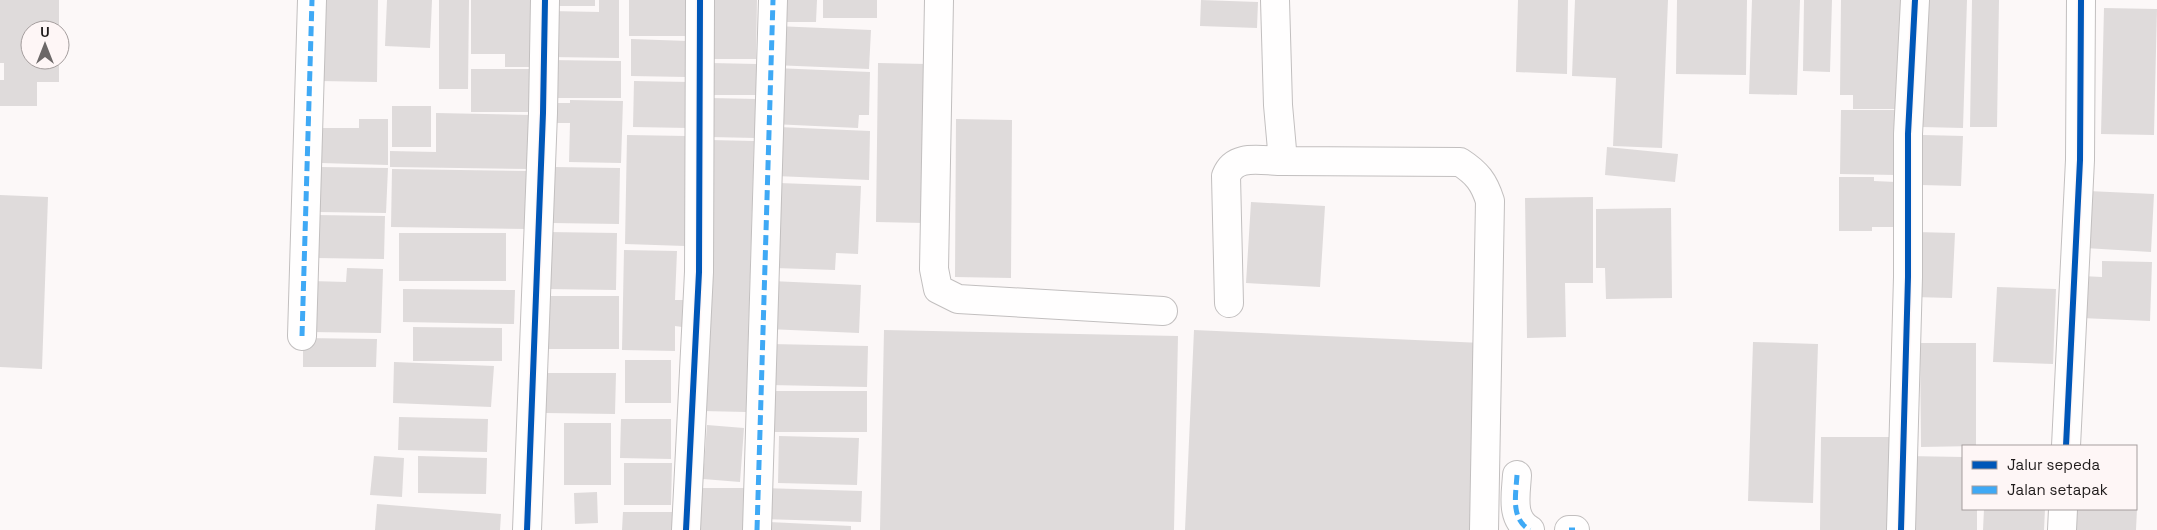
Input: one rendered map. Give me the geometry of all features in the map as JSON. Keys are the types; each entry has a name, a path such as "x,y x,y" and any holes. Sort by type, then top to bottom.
{"street":[{"path":"302,336 312,0"},
{"path":"526,530 543,113 545,0"},
{"path":"686,530 699,272 700,0"},
{"path":"757,530 773,0"},
{"path":"939,0 934,269 938,290 958,299 1163,312"},
{"path":"1275,0 1279,114 1283,161"},
{"path":"1900,530 1908,277 1908,134 1914,0"},
{"path":"2066,445 2080,160 2081,0"},
{"path":"1229,303 1226,176 1236,162 1245,160 1460,162 1476,172 1484,183 1490,201 1484,530"},
{"path":"1517,476 1515,500 1517,516 1523,526 1530,530"},
{"path":"2062,530 2063,510"},
{"path":"1569,530 1574,530"}],"building":[{"path":"0,0 59,0 59,20 20,20 20,70 59,70 59,82 37,82 37,106 0,106 0,80 4,80 4,63 0,63"},
{"path":"321,0 378,0 377,82 320,81"},
{"path":"387,0 432,0 430,48 385,46"},
{"path":"439,0 469,0 468,89 439,89"},
{"path":"471,0 539,0 539,67 505,67 505,54 471,54"},
{"path":"559,0 595,0 595,6 559,6"},
{"path":"599,0 619,0 619,58 550,57 551,11 599,12"},
{"path":"629,0 694,0 694,36 629,36"},
{"path":"711,0 757,0 756,59 710,59"},
{"path":"775,0 817,0 816,22 775,22"},
{"path":"823,0 877,0 877,18 823,18"},
{"path":"1201,0 1258,2 1257,28 1200,26"},
{"path":"1518,0 1568,0 1567,74 1516,72"},
{"path":"1575,0 1668,0 1662,148 1613,146 1616,78 1572,76"},
{"path":"1677,0 1747,0 1746,75 1676,74"},
{"path":"1752,0 1800,0 1797,95 1749,94"},
{"path":"1804,0 1832,0 1830,72 1803,71"},
{"path":"1841,0 1908,0 1907,109 1853,109 1853,95 1840,95"},
{"path":"1926,0 1967,0 1963,128 1922,127"},
{"path":"1972,0 1999,0 1997,127 1970,127"},
{"path":"2104,8 2157,9 2154,135 2101,134"},
{"path":"775,26 871,30 869,69 773,65"},
{"path":"631,39 688,41 686,77 631,76"},
{"path":"549,60 621,61 621,98 549,98"},
{"path":"711,63 757,64 756,95 710,95"},
{"path":"878,63 927,64 924,223 876,222"},
{"path":"775,68 870,72 869,115 859,115 858,128 772,124"},
{"path":"471,69 532,69 532,112 471,112"},
{"path":"634,81 690,82 689,128 633,127"},
{"path":"710,98 757,99 756,138 710,137"},
{"path":"570,100 623,101 621,163 569,162 570,123 548,123 549,103 570,103"},
{"path":"392,106 431,106 431,147 392,147"},
{"path":"1841,110 1897,110 1896,175 1840,174"},
{"path":"436,113 530,115 530,169 390,167 390,151 436,152"},
{"path":"359,119 388,119 388,165 321,163 322,128 359,128"},
{"path":"956,119 1012,120 1011,278 955,277"},
{"path":"778,127 870,131 869,180 776,176"},
{"path":"627,135 686,136 685,246 625,244"},
{"path":"1923,135 1963,136 1961,186 1921,185"},
{"path":"710,140 754,141 746,412 703,411"},
{"path":"1607,147 1678,154 1675,182 1605,175"},
{"path":"320,167 388,168 386,213 319,212"},
{"path":"554,167 620,168 619,224 552,223"},
{"path":"392,169 529,171 528,229 391,227"},
{"path":"1839,177 1874,177 1874,181 1896,182 1896,227 1872,227 1872,231 1839,231"},
{"path":"779,183 861,186 858,254 836,253 835,270 775,268"},
{"path":"2088,191 2154,194 2151,252 2085,248"},
{"path":"0,195 48,197 42,369 0,367"},
{"path":"1593,197 1593,283 1565,283 1566,337 1527,338 1525,198"},
{"path":"1251,202 1325,206 1320,287 1246,283"},
{"path":"1671,208 1672,298 1606,299 1605,268 1596,268 1596,209"},
{"path":"316,215 385,216 384,259 316,258"},
{"path":"548,232 617,233 616,290 547,289"},
{"path":"1916,232 1955,233 1952,298 1914,297"},
{"path":"399,233 506,233 506,281 399,281"},
{"path":"624,250 677,251 675,300 683,300 682,327 675,326 675,351 622,350"},
{"path":"2102,261 2152,262 2150,321 2081,318 2082,276 2102,277"},
{"path":"347,268 383,269 381,333 310,332 312,281 346,282"},
{"path":"771,281 861,285 859,333 768,329"},
{"path":"1997,287 2056,289 2053,364 1993,362"},
{"path":"403,289 515,290 514,324 403,322"},
{"path":"544,296 619,296 619,349 544,349"},
{"path":"413,327 502,328 502,361 413,361"},
{"path":"884,330 1178,336 1174,530 880,530"},
{"path":"1194,330 1482,343 1474,530 1185,530"},
{"path":"303,338 377,339 376,367 303,367"},
{"path":"1753,342 1818,344 1813,503 1748,501"},
{"path":"1920,343 1976,343 1976,445 1921,447"},
{"path":"771,344 868,346 867,387 770,385"},
{"path":"625,360 671,360 671,403 625,403"},
{"path":"394,362 494,366 491,407 393,403"},
{"path":"546,373 616,373 615,414 546,413"},
{"path":"772,391 867,391 867,432 772,432"},
{"path":"399,417 488,419 487,452 398,450"},
{"path":"621,419 671,419 671,459 620,458"},
{"path":"564,423 611,423 611,485 564,485"},
{"path":"707,425 744,428 740,482 703,479"},
{"path":"779,436 859,438 857,485 778,483"},
{"path":"1821,437 1891,437 1890,530 1820,530"},
{"path":"374,456 404,458 402,497 370,495"},
{"path":"418,456 487,458 486,494 418,493"},
{"path":"1907,456 1962,457 1962,510 1977,510 1977,530 1906,530"},
{"path":"624,463 672,463 671,505 624,505"},
{"path":"700,488 744,488 744,530 700,530"},
{"path":"762,488 862,491 861,522 761,519"},
{"path":"597,492 598,523 575,524 574,493"},
{"path":"377,504 501,514 500,530 375,530"},
{"path":"1984,510 2045,510 2044,530 1983,530"},
{"path":"2074,510 2137,510 2136,530 2074,530"},
{"path":"623,512 674,512 674,530 622,530"},
{"path":"769,522 851,526 851,530 769,530"}],"marked path":[{"path":"302,336 312,0"},
{"path":"757,530 773,0"},
{"path":"1517,475 1515,498 1517,513 1519,519 1530,530"},
{"path":"1569,530 1575,530"}],"cycle path":[{"path":"527,530 543,113 545,0"},
{"path":"686,530 699,272 700,0"},
{"path":"1901,530 1908,277 1908,134 1915,0"},
{"path":"2066,445 2080,160 2081,0"}]}
